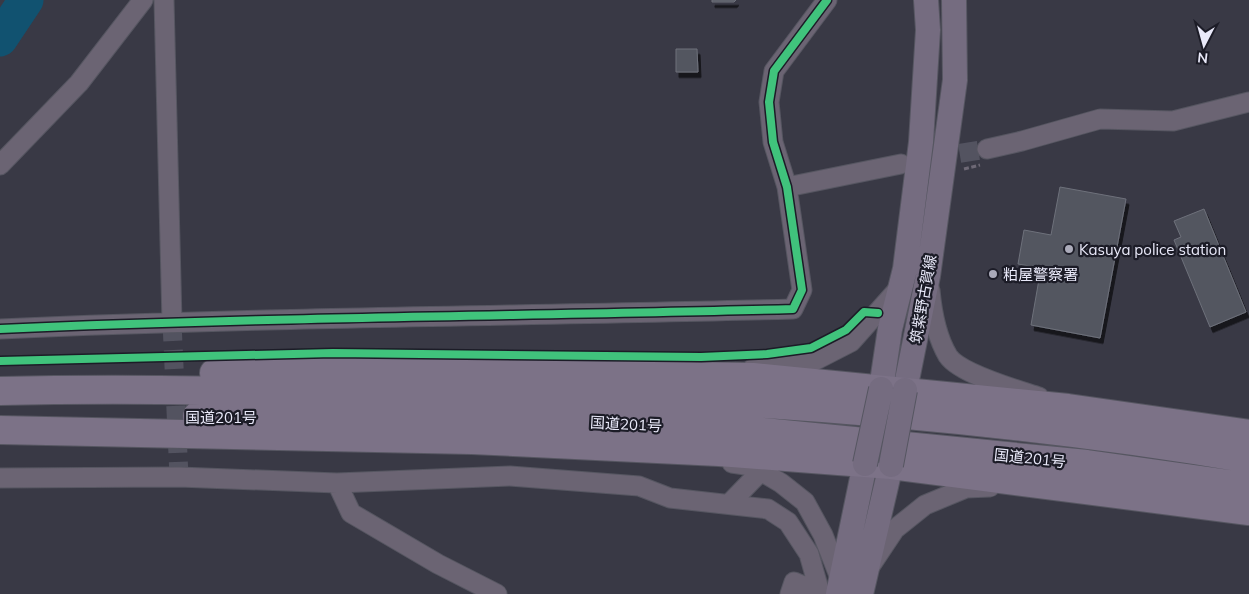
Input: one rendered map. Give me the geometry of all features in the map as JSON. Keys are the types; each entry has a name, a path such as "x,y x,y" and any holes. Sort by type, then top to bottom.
{"highway":[{"path":"0,376 332,370 753,376 1068,408 1249,434"},
{"name":"国道201号","path":"0,391 137,390 596,395 764,404 950,420 1065,433 1249,459"},
{"name":"国道201号","path":"0,416 370,417 596,422 754,431 938,448 1088,464 1249,487"},
{"path":"0,430 555,443 719,452 878,464 1249,511"}],"main road":[{"name":"筑紫野古賀線","path":"893,390 890,329 905,269 921,142 928,30 926,0"},
{"name":"筑紫野古賀線","path":"862,589 878,464 893,390 928,276 955,80 954,0"},
{"name":"筑紫野古賀線","path":"830,590 878,464"}],"street":[{"path":"0,166 80,83 143,0"},
{"path":"164,0 172,322"},
{"path":"0,329 172,322 495,317 793,309 802,290 787,187 773,142 769,102 774,71 827,0"},
{"path":"987,149 1100,119 1173,121 1249,102"},
{"path":"787,187 900,164"},
{"path":"928,276 933,320 949,358 978,376 1068,408"},
{"path":"699,376 814,361 851,342 900,286"},
{"path":"555,443 752,466 781,483 805,502 823,535 830,590"},
{"path":"730,503 761,472"},
{"path":"0,478 179,477 336,483 510,476 640,486 670,498 768,508 788,522 830,590"},
{"path":"336,483 351,513 438,564 497,594"},
{"path":"862,589 870,566 895,529 925,505 966,488 1036,485"},
{"path":"790,594 794,582 830,590"}],"building":[{"path":"712,0 736,0 734,2 712,2"},
{"path":"676,49 697,49 698,72 676,72"},
{"name":"Kasuya police station","path":"1060,187 1126,199 1100,338 1031,325 1041,268 1018,264 1024,230 1051,235"},
{"path":"1204,209 1246,312 1210,327 1174,240 1181,237 1174,221"}],"waterway":[{"path":"0,39 26,0"}],"tunnel":[{"path":"932,158 987,149"},
{"path":"172,322 179,477"}],"cycle path":[{"path":"0,329 297,319 793,309 802,290 787,187 773,142 769,102 774,71 827,0"},
{"path":"0,361 333,353 701,357 767,354 811,348 846,330 864,312 878,313"}],"place":[{"name":"Kasuya police station","path":"1069,249"},
{"name":"粕屋警察署","path":"993,274"}]}
